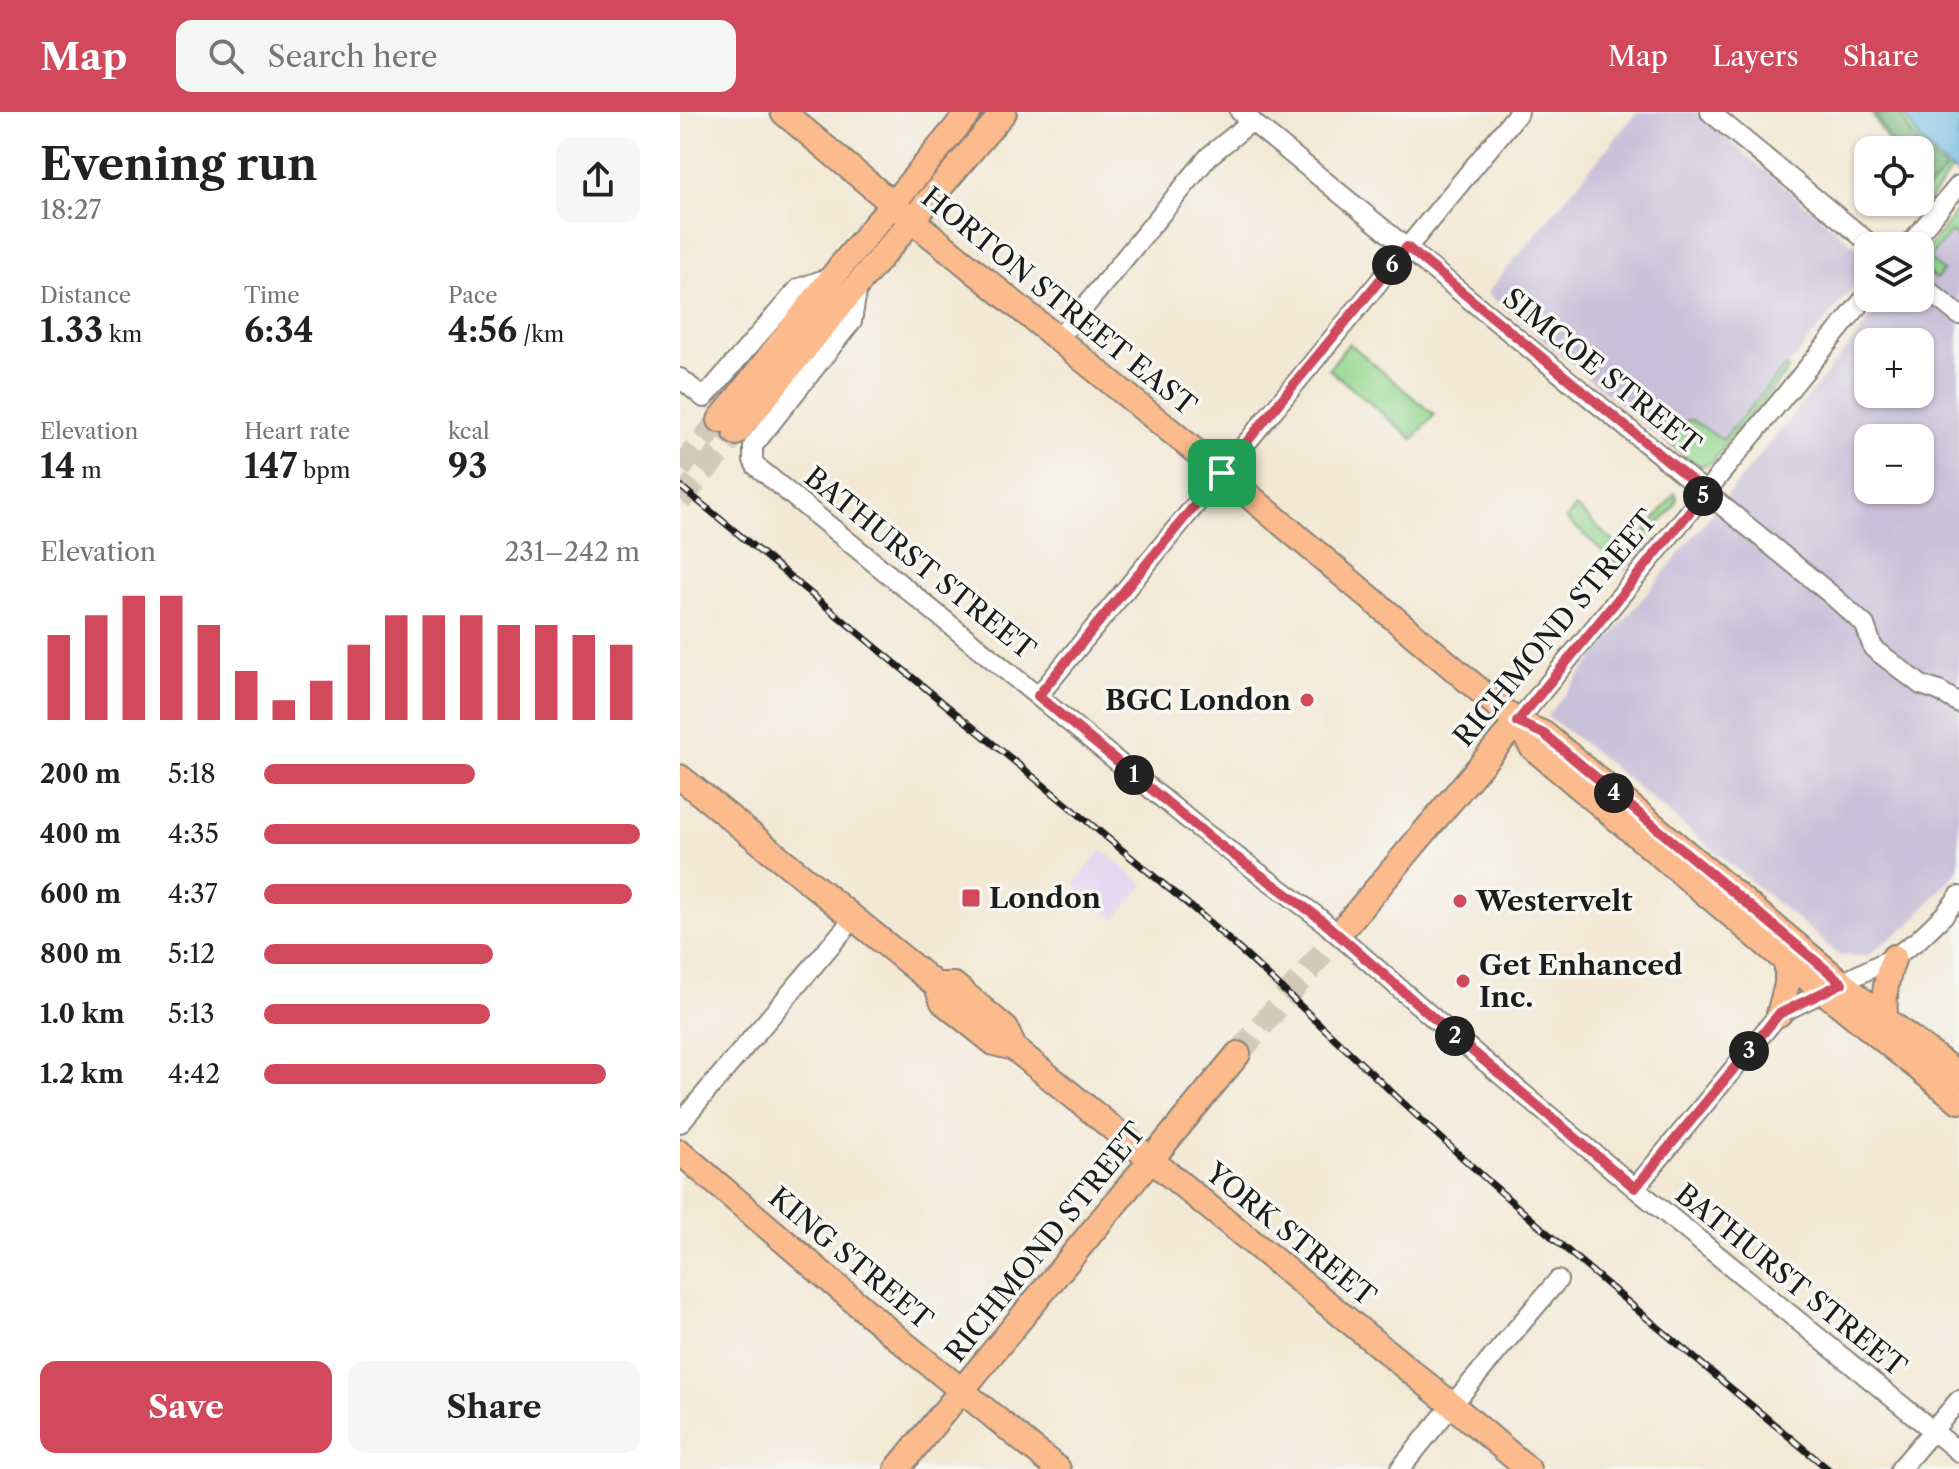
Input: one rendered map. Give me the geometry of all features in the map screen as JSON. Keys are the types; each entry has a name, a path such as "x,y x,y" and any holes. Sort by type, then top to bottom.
{"main road":[{"name":"HORTON STREET EAST","path":"783,112 1222,473 1517,722 1544,734 1959,1101"},
{"path":"969,112 833,276 728,426 859,283 1004,112"},
{"name":"HORTON STREET EAST","path":"1517,722 1532,747 1787,962 1885,1019 1959,1075"},
{"name":"RICHMOND STREET","path":"1347,924 1517,722"},
{"name":"YORK STREET","path":"680,777 936,985 943,1002 994,1043 1014,1048 1528,1469"},
{"path":"1885,1019 1886,978 1894,957"},
{"path":"1779,1014 1787,984 1787,962"},
{"name":"RICHMOND STREET","path":"897,1469 1238,1054"},
{"name":"KING STREET","path":"680,1152 962,1390 1042,1464"}],"street":[{"path":"1038,696 1519,112"},
{"path":"1710,112 1856,232"},
{"path":"1058,339 1209,156 1246,117"},
{"name":"SIMCOE STREET","path":"1246,117 1803,572 1865,625 1873,648 1921,685 1959,703"},
{"path":"1920,232 1959,185"},
{"path":"680,378 704,398 799,288 833,276"},
{"name":"BATHURST STREET","path":"859,283 852,321 756,441 751,453 756,466 1213,840 1318,917 1635,1188 1959,1452"},
{"path":"1934,295 1959,315"},
{"name":"RICHMOND STREET","path":"1517,722 1854,311"},
{"path":"1635,1188 1779,1014 1894,957 1918,940 1959,896"},
{"path":"680,1123 854,918"},
{"path":"1400,1469 1558,1280"},
{"path":"1900,1469 1959,1400"}],"shaded area":[{"path":"1637,112 1695,112 1854,245 1854,287 1700,471 1487,293"},
{"path":"1948,225 1959,235 1959,869 1912,922 1867,956 1839,956 1591,749 1547,716 1854,340 1854,408 1934,408 1934,328 1864,328 1877,312 1934,312 1934,242"},
{"path":"1102,850 1144,885 1115,919 1074,884"}],"green space":[{"path":"1871,112 1903,112 1918,136 1885,136"},
{"path":"1874,112 1898,112 1913,136 1888,136"},
{"path":"1934,156 1951,170 1934,194"},
{"path":"1934,160 1946,170 1934,183"},
{"path":"1959,209 1959,238 1951,232 1934,251 1934,240"},
{"path":"1934,263 1943,271 1936,279 1934,277"},
{"path":"1349,343 1434,415 1413,439 1329,369"},
{"path":"1785,366 1789,369 1713,461 1695,464 1665,440 1665,433 1673,422 1692,420 1723,440"},
{"path":"1675,493 1675,505 1623,569 1566,519 1576,507 1628,555"}],"water":[{"path":"1903,112 1959,112 1959,175 1934,154 1934,136 1918,136"}],"tunnel":[{"path":"680,468 720,420"},
{"path":"680,500 736,433"},
{"path":"1238,1054 1347,924"}],"railway":[{"path":"680,486 1201,915 1536,1223 1828,1469"}],"place":[{"name":"BGC London","path":"1307,700"},
{"name":"London","path":"971,898"},
{"name":"Westervelt","path":"1460,901"},
{"name":"Get Enhanced Inc.","path":"1463,981"}],"route":[{"path":"1407,247 1706,492 1517,722 1544,734 1842,983 1779,1014 1635,1188 1318,917 1213,840 1038,696 1222,473 1407,247"}]}
